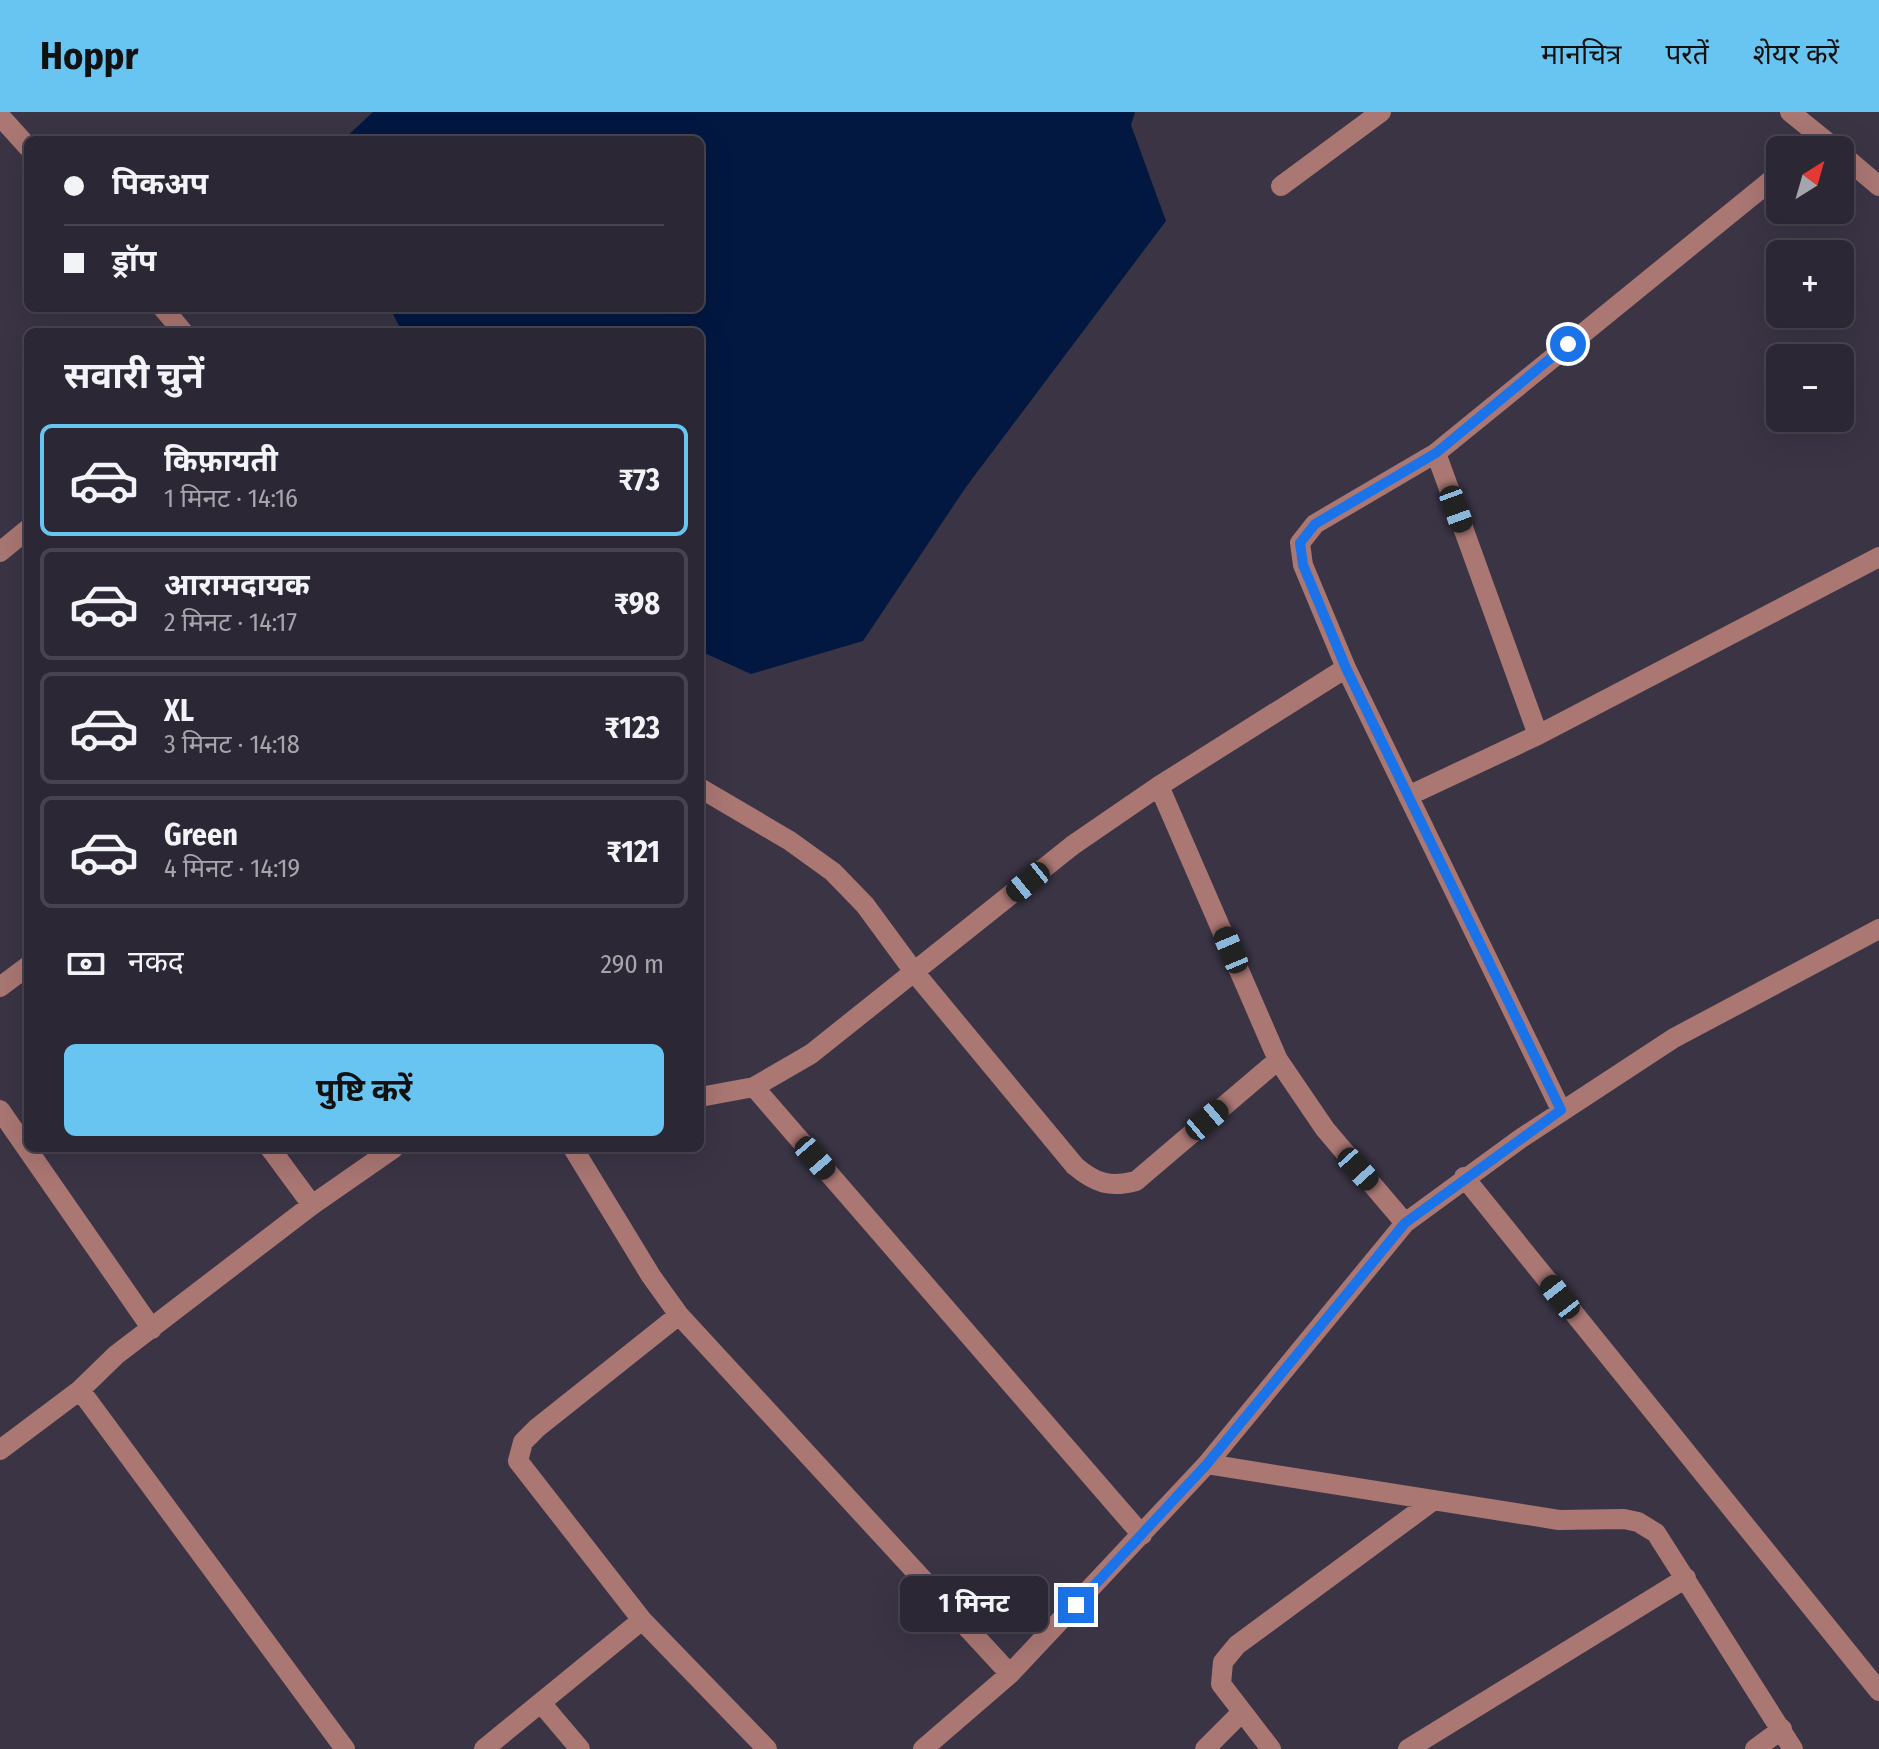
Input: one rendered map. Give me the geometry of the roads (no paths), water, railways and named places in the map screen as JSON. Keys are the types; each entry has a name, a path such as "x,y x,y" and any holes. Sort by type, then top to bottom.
{"street":[{"path":"1281,186 1381,112"},
{"path":"1790,112 1815,136"},
{"path":"0,116 24,143"},
{"path":"1854,168 1879,186"},
{"path":"1561,1110 1346,668 1303,565 1300,543 1315,524 1436,453 1766,184"},
{"path":"166,312 180,328"},
{"path":"1436,453 1538,735"},
{"path":"0,552 24,532"},
{"path":"1408,796 1538,735 1879,557"},
{"path":"704,1096 754,1087 811,1054 1073,845 1159,786 1346,668"},
{"path":"1159,786 1278,1060 1325,1129 1405,1223"},
{"path":"704,790 790,841 833,872 865,905 915,973 1075,1166 1094,1182 1119,1186 1136,1181 1278,1060"},
{"path":"923,1749 1010,1674 1142,1535 1207,1464 1405,1223 1464,1177 1561,1110 1674,1038 1879,929"},
{"path":"0,960 14,977"},
{"path":"754,1087 1142,1535"},
{"path":"0,1110 24,1145"},
{"path":"29,1152 152,1329"},
{"path":"273,1152 312,1205"},
{"path":"2,1445 80,1390 116,1355 312,1205 388,1152"},
{"path":"575,1152 651,1276 679,1315 1010,1674"},
{"path":"1464,1177 1879,1691"},
{"path":"679,1315 537,1428 523,1442 518,1461 642,1620 767,1749"},
{"path":"80,1390 345,1749"},
{"path":"1207,1464 1559,1520 1638,1522 1656,1533 1793,1749"},
{"path":"1271,1749 1221,1684 1223,1662 1237,1645 1434,1500"},
{"path":"1408,1749 1686,1578"},
{"path":"484,1749 642,1620"},
{"path":"541,1703 580,1749"},
{"path":"1205,1749 1242,1712"},
{"path":"1755,1749 1782,1729"}],"water":[{"path":"373,112 1135,112 1131,125 1166,221 966,487 863,641 751,674 704,653 704,328 400,328 392,312 704,312 704,136 347,136"}]}
